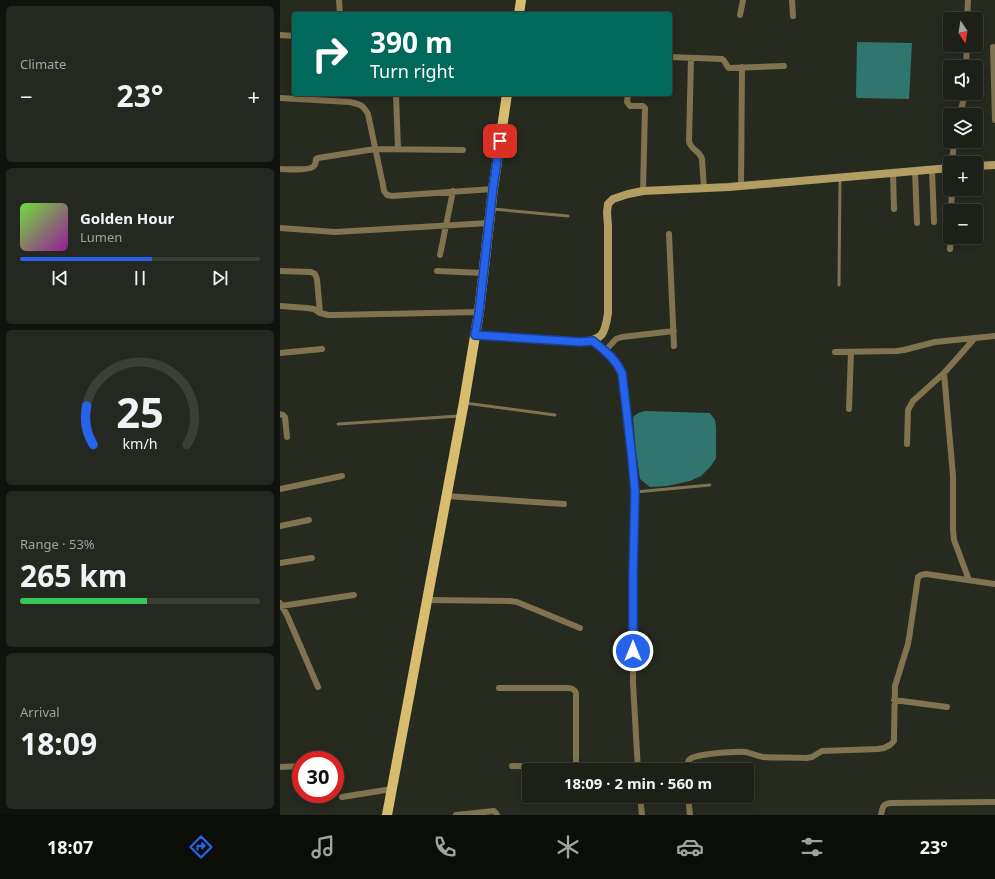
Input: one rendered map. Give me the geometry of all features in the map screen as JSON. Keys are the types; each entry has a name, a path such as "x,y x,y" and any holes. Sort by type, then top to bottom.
{"main road":[{"path":"519,12 521,0"},
{"path":"387,815 464,402 479,312 493,188 507,96"},
{"path":"983,166 995,165"},
{"path":"475,335 581,342 593,341 601,336 606,327 608,313 607,212 608,204 613,199 643,191 704,189 943,169"}],"street":[{"path":"339,0 340,12"},
{"path":"740,15 743,0"},
{"path":"792,0 793,16"},
{"path":"967,12 968,0"},
{"path":"280,35 292,36"},
{"path":"993,47 994,120"},
{"path":"672,57 722,59 729,68 784,66"},
{"path":"691,58 689,141 690,146 701,155 704,189"},
{"path":"741,186 742,67"},
{"path":"396,96 398,149"},
{"path":"628,96 630,106 643,106 645,108 643,191"},
{"path":"280,98 321,97 358,104 364,107 368,114 382,185 387,195 392,196 493,188"},
{"path":"280,169 312,168 316,162 316,159 318,158 375,149 463,150"},
{"path":"932,170 934,222"},
{"path":"916,171 917,223"},
{"path":"893,173 894,208"},
{"path":"440,255 453,191"},
{"path":"280,228 335,232 489,223"},
{"path":"669,234 674,346"},
{"path":"950,244 950,249"},
{"path":"280,271 311,272 315,274 317,279 320,313"},
{"path":"437,271 483,274"},
{"path":"280,306 314,309 320,313 328,315 479,312"},
{"path":"605,351 616,340 622,337 674,331"},
{"path":"836,352 897,352 935,342 995,336"},
{"path":"907,444 908,410 910,405 944,373 975,338"},
{"path":"593,341 612,357 622,373 632,458 635,492 633,683 638,763"},
{"path":"280,353 322,349"},
{"path":"849,409 851,352"},
{"path":"944,373 953,476 952,530 954,540 969,580"},
{"path":"280,414 285,417 287,437"},
{"path":"280,489 342,476"},
{"path":"446,496 564,504"},
{"path":"280,526 309,520"},
{"path":"280,563 312,558"},
{"path":"688,763 690,759 695,756 725,752 747,752 762,757 806,758 822,751 878,749 890,745 894,741 895,686 910,632 918,577 926,574 995,584"},
{"path":"318,687 287,615 281,605 354,595"},
{"path":"427,600 517,602 580,628"},
{"path":"499,688 572,688 576,693 576,763"},
{"path":"894,700 947,707"},
{"path":"280,767 292,766"},
{"path":"512,766 522,766"},
{"path":"344,797 392,789"},
{"path":"881,815 883,806 886,803 995,802"},
{"path":"641,803 642,815"},
{"path":"689,803 690,815"},
{"path":"456,815 494,811 497,815"}],"lane":[{"path":"839,285 840,178"},
{"path":"491,209 568,216"},
{"path":"464,402 555,415"},
{"path":"338,424 461,416"},
{"path":"635,492 710,485"}],"water":[{"path":"857,42 912,43 909,99 857,98"},
{"path":"645,411 710,413 715,420 716,427 716,458 711,466 701,476 690,481 667,486 650,487 640,479 633,417 638,413"}],"route":[{"path":"500,141 475,335 581,342 593,341 612,357 622,373 635,492 633,651"}]}
